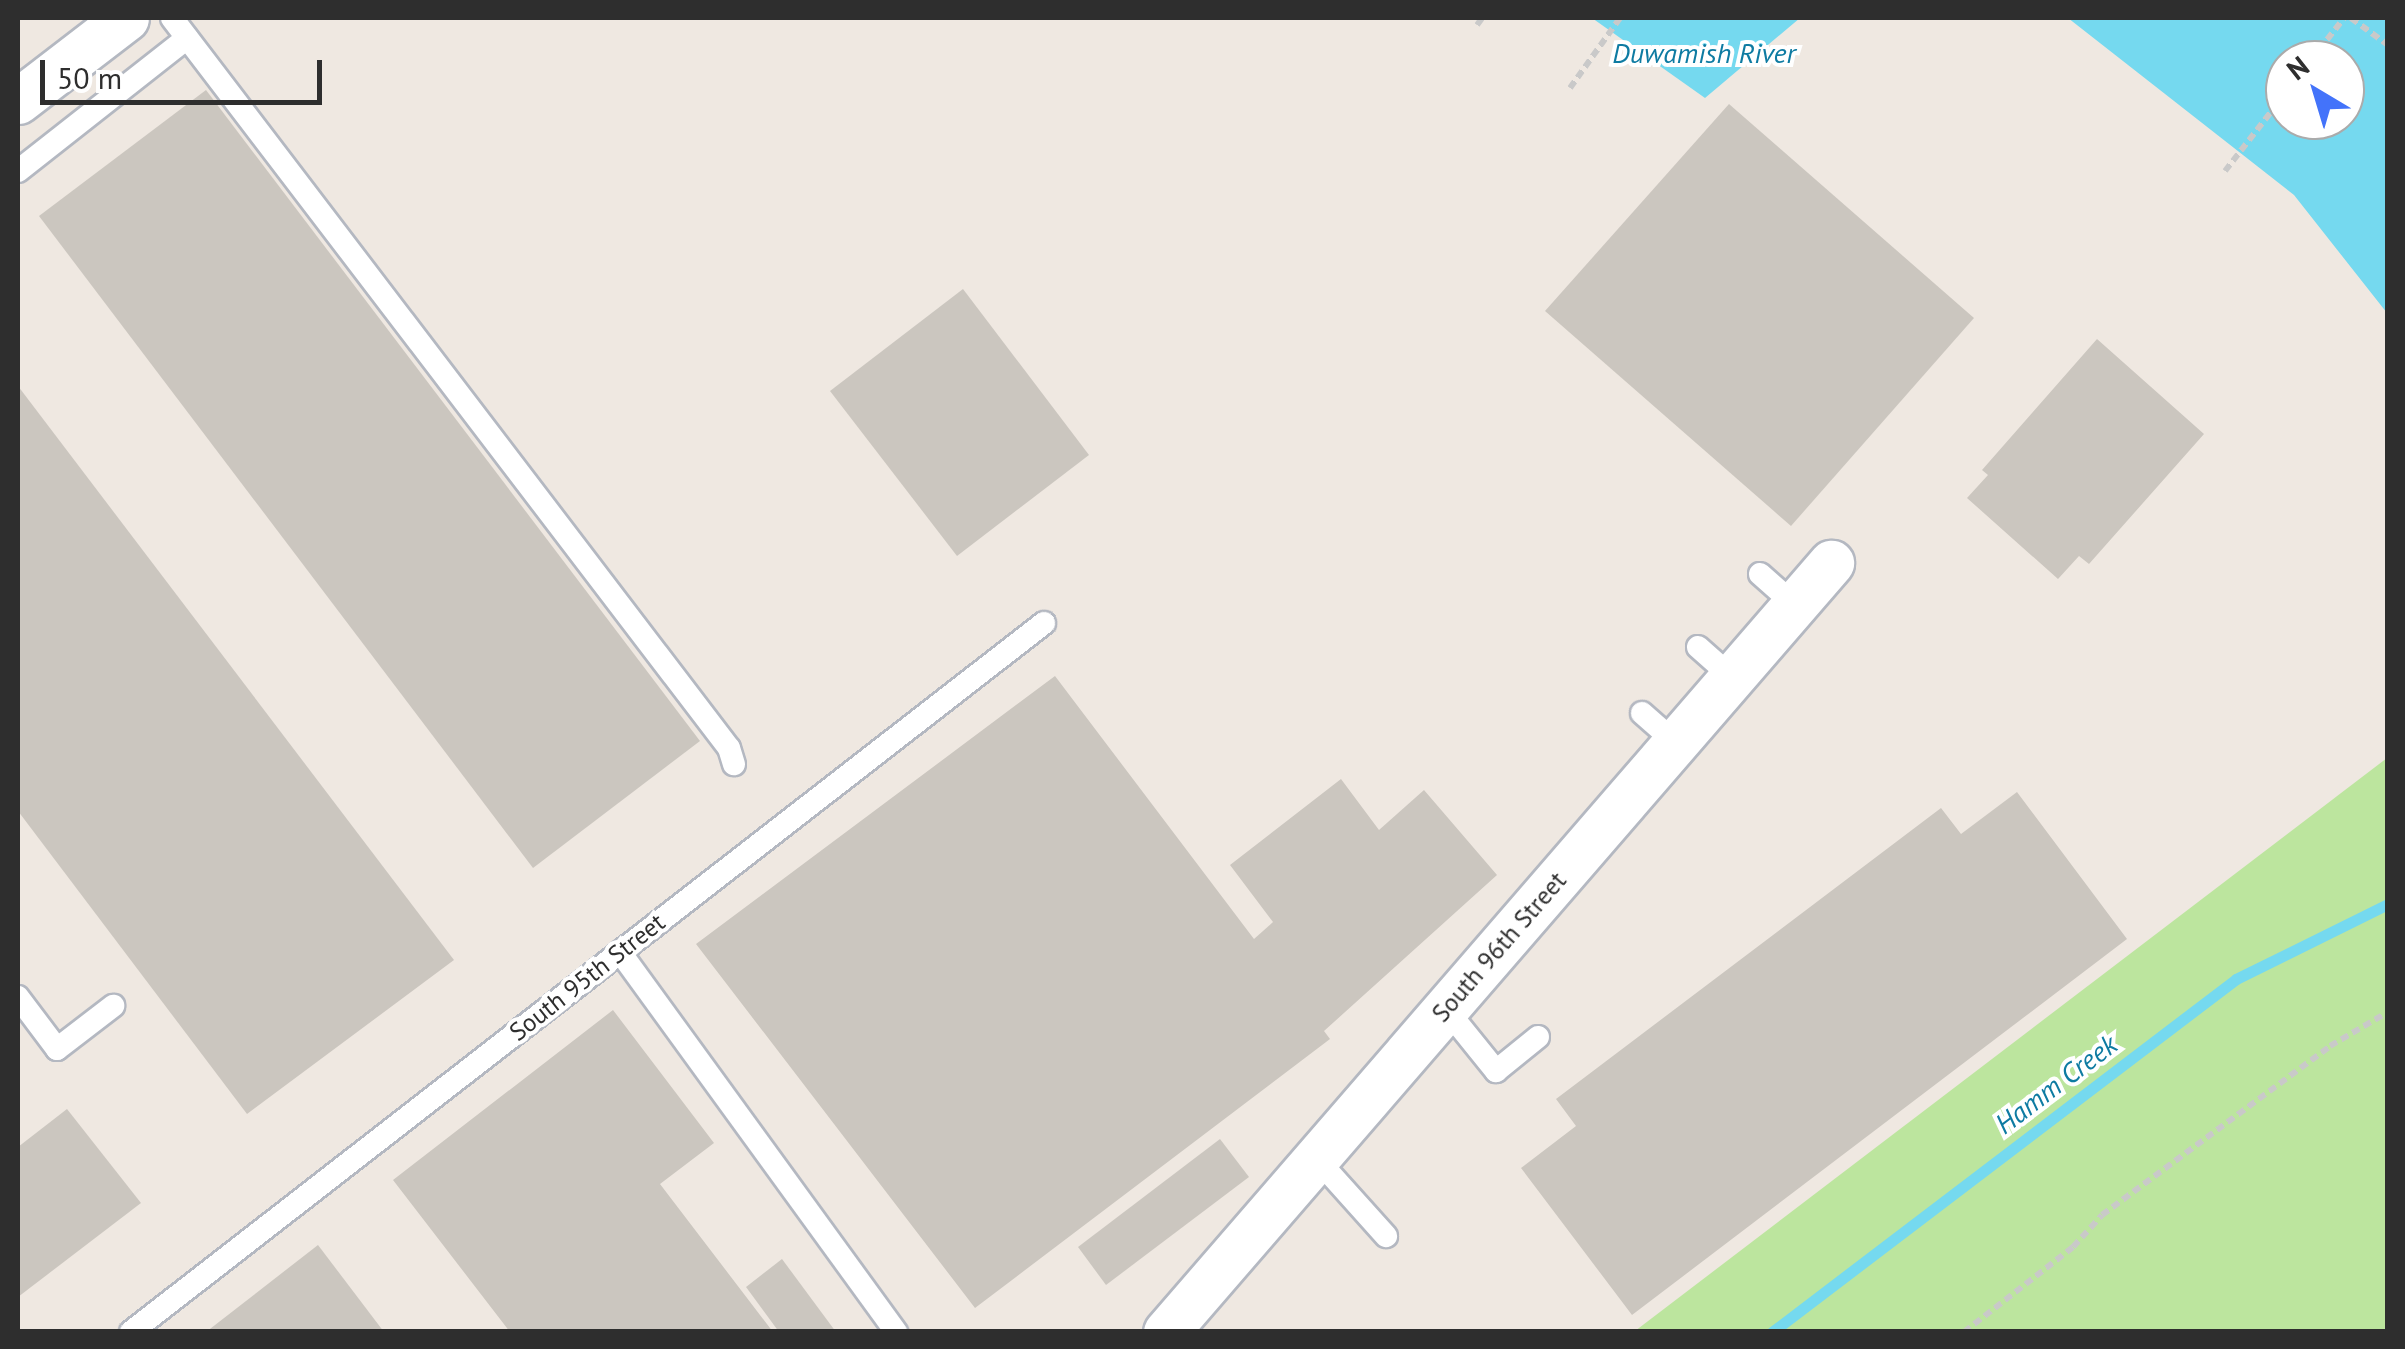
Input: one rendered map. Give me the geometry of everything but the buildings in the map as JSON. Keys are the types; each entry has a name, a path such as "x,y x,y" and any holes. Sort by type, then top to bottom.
{"street":[{"path":"18,101 113,21"},
{"name":"South 96th Street","path":"1166,1332 1831,563"}],"lane":[{"path":"172,18 729,748 734,764"},
{"path":"18,171 187,38"},
{"path":"1760,574 1795,605"},
{"name":"South 95th Street","path":"130,1332 1044,623"},
{"path":"1698,647 1733,678"},
{"path":"1642,713 1676,743"},
{"path":"620,952 896,1332"},
{"path":"18,998 57,1049 113,1006"},
{"path":"1446,1009 1496,1071 1538,1037"},
{"path":"1316,1158 1386,1236"}],"path":[{"path":"1570,88 1620,18"},
{"path":"2329,40 2348,18 2388,45"},
{"path":"2225,171 2265,120"},
{"path":"1964,1332 2074,1246 2102,1215 2330,1046 2388,1012"}],"green space":[{"path":"2387,758 2387,1331 1635,1331"}],"water":[{"name":"Duwamish River","path":"1592,18 1800,18 1705,98"},
{"path":"2068,18 2387,18 2387,313 2294,195"}],"waterway":[{"name":"Hamm Creek","path":"1772,1332 2236,979 2388,904"}]}
